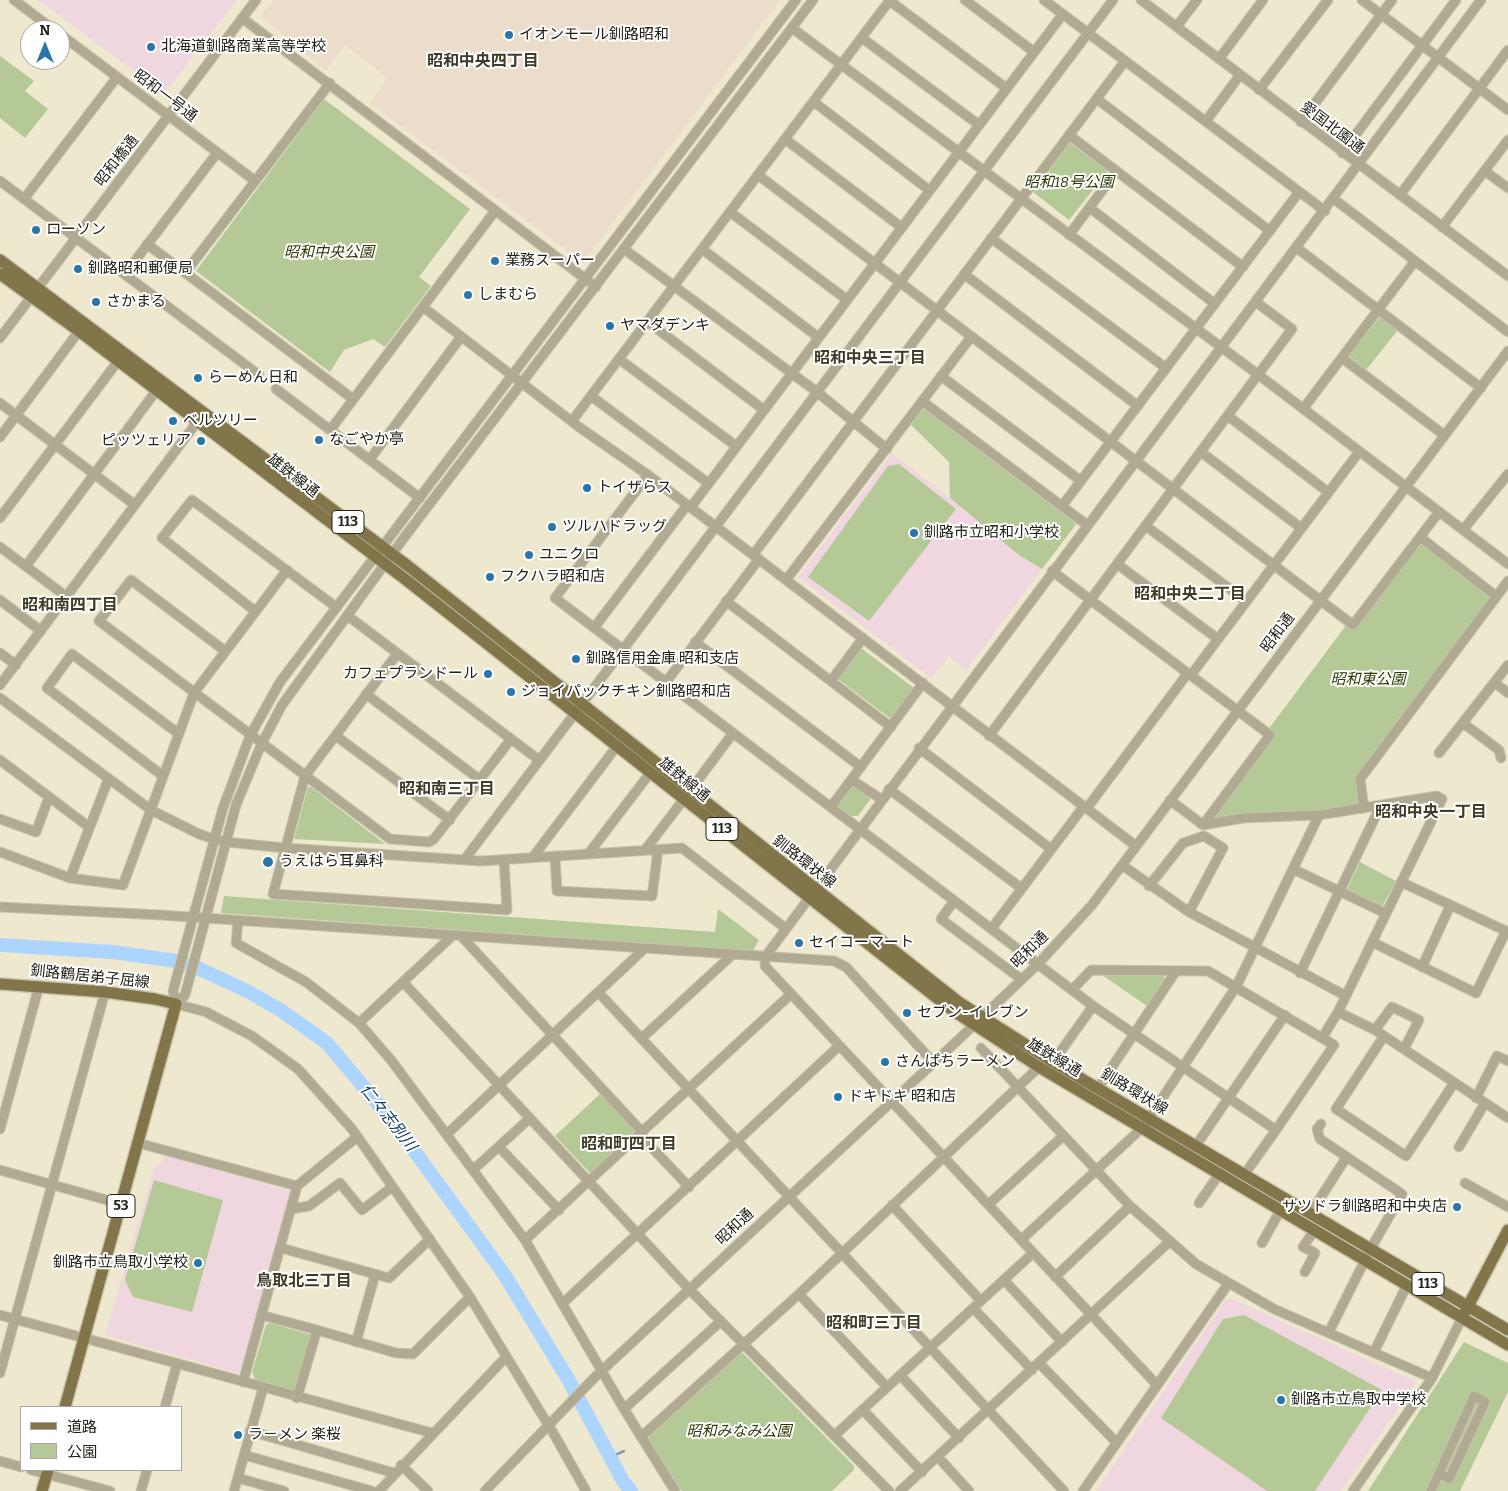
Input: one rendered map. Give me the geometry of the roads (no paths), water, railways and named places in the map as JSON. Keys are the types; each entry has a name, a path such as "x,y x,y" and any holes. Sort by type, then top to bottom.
{"main road":[{"name":"雄鉄線通","path":"0,260 79,331 156,391 578,709 617,746 650,773 687,795"},
{"name":"雄鉄線通","path":"0,274 34,292 392,554 578,709 811,893 952,1010 978,1021 1039,1067 1145,1123 1220,1173 1314,1229 1368,1254 1407,1286 1508,1345"},
{"name":"釧路鶴居弟子屈線","path":"0,984 105,992 176,1004"},
{"name":"53","path":"65,1406 176,1004"},
{"name":"釧路環状線","path":"978,1021 1098,1088 1145,1123 1195,1147 1310,1214 1368,1254 1467,1306 1508,1330"},
{"path":"1462,1318 1508,1230"},
{"path":"42,1491 47,1472"}],"street":[{"path":"14,0 41,20"},
{"name":"昭和橋通","path":"0,338 256,0"},
{"path":"176,1004 173,991 230,787 250,736 280,682 796,0"},
{"path":"176,1004 185,994 236,805 261,745 291,691 392,554 812,0"},
{"path":"572,422 890,0 1006,88"},
{"path":"965,0 1034,52"},
{"path":"1044,0 1325,211"},
{"path":"465,859 1113,0"},
{"name":"愛国北園通","path":"1141,0 1508,276"},
{"path":"1177,26 1197,0"},
{"path":"1219,59 1263,0"},
{"path":"1259,90 1328,0"},
{"path":"1362,0 1508,110"},
{"path":"1301,122 1392,0"},
{"path":"1342,153 1456,0"},
{"path":"1157,1385 1090,1316 989,1204 765,966 765,957 881,799 1325,211 1481,0"},
{"path":"594,628 764,410 1063,14"},
{"path":"242,18 596,287"},
{"path":"792,28 1260,376 1508,564"},
{"path":"862,38 979,125"},
{"name":"昭和一号通","path":"70,42 254,180"},
{"path":"1400,195 1508,50"},
{"path":"666,682 726,601 852,421 1125,61"},
{"path":"1206,120 1240,75"},
{"path":"24,199 117,77"},
{"path":"185,273 254,180 330,83"},
{"path":"1097,99 1270,231"},
{"path":"814,102 929,190"},
{"path":"1069,135 1243,267"},
{"path":"786,139 901,227"},
{"path":"1442,227 1508,140"},
{"path":"125,274 217,153"},
{"path":"1485,170 1508,188"},
{"path":"1069,235 1116,172"},
{"path":"758,175 1353,625 1439,512"},
{"path":"0,181 259,375"},
{"path":"1062,506 1299,192"},
{"path":"1334,199 1508,332"},
{"path":"1090,208 1215,304"},
{"path":"331,429 495,211"},
{"path":"730,212 846,299"},
{"path":"991,238 1166,368"},
{"path":"148,244 353,399"},
{"path":"1297,248 1481,388"},
{"path":"624,249 817,392 887,449"},
{"path":"702,249 818,337"},
{"path":"1303,409 1415,261"},
{"path":"964,274 1138,406"},
{"path":"989,736 1228,416 1260,376 1292,329 1256,302"},
{"path":"423,307 523,382 572,422 648,475 864,638 952,705 989,736 1136,846"},
{"path":"648,322 764,410"},
{"path":"0,437 79,331"},
{"path":"370,459 462,337"},
{"path":"786,580 971,337"},
{"name":"昭和通","path":"485,1491 599,1373 978,1021 1038,964 1092,905 1405,486 1508,352"},
{"path":"1342,358 1444,435"},
{"path":"619,360 736,446"},
{"path":"0,518 118,361"},
{"path":"941,376 1081,481"},
{"path":"276,389 420,498"},
{"path":"26,566 156,391"},
{"path":"592,396 708,483"},
{"path":"922,401 1087,525"},
{"path":"0,403 135,505"},
{"path":"1228,416 1328,492"},
{"path":"0,685 197,422"},
{"path":"1201,452 1301,528"},
{"path":"992,928 1051,849 1218,639 1359,452"},
{"path":"648,475 555,598 1093,1006 1276,1130"},
{"path":"1464,530 1506,478"},
{"path":"255,611 162,538 192,500 336,607"},
{"path":"1146,526 1246,601"},
{"path":"1420,537 1496,596"},
{"path":"0,547 66,596"},
{"path":"1117,564 1218,639"},
{"path":"0,852 70,878 123,885 194,693 287,570"},
{"path":"1052,571 1270,735 1203,825"},
{"path":"225,651 131,580 99,622 390,840 429,842 434,839 511,739"},
{"path":"1364,808 1360,779 1508,581"},
{"path":"0,600 41,631"},
{"path":"726,601 891,727"},
{"path":"348,616 539,760"},
{"path":"831,682 864,638"},
{"path":"695,642 861,766"},
{"path":"0,653 16,665"},
{"path":"163,776 47,688 72,654 179,734"},
{"path":"397,654 305,776 273,894 507,910 504,860"},
{"path":"1439,753 1508,665"},
{"path":"831,807 923,683"},
{"path":"1495,683 1508,693"},
{"path":"366,694 479,780"},
{"path":"0,698 108,780 151,810 199,834 214,839 286,848 504,860 682,848 785,928"},
{"path":"1463,723 1500,750 1501,758"},
{"path":"645,850 733,733"},
{"path":"336,736 450,820"},
{"path":"533,857 617,746"},
{"path":"920,748 1051,849"},
{"path":"0,760 89,827"},
{"path":"589,853 650,773"},
{"path":"70,878 108,780"},
{"path":"852,780 881,799"},
{"path":"889,789 1021,888"},
{"path":"1170,800 1203,825 1243,818 1319,816 1437,796 1442,800 1338,1012 1322,1038"},
{"path":"0,819 36,832 49,797"},
{"path":"1300,973 1381,806"},
{"path":"1021,1240 1096,1172 1145,1123 1236,987 1319,816"},
{"path":"1149,886 1183,843 1204,836 1224,848 1189,912"},
{"path":"554,856 557,891 652,896 658,850"},
{"path":"1122,865 1149,886 1189,912 1346,996"},
{"path":"1293,869 1385,913"},
{"path":"1372,942 1476,994 1506,931 1401,882"},
{"path":"954,901 941,919 1021,979"},
{"path":"0,906 834,962 846,967 933,1062"},
{"path":"1422,967 1450,906"},
{"path":"238,921 236,943 306,982 359,1024 391,1060 525,1240 563,1303 599,1373 624,1409 675,1491"},
{"path":"359,1024 451,937"},
{"path":"463,938 689,1187"},
{"path":"447,1134 644,949"},
{"path":"642,1038 732,955"},
{"path":"1072,990 1091,970 1208,971 1334,1045 1244,1175"},
{"path":"1098,1088 1176,971"},
{"path":"403,982 689,1289 889,1491"},
{"path":"0,1129 39,986"},
{"path":"0,1373 105,992"},
{"path":"599,993 1064,1491"},
{"path":"525,1240 589,1183 791,994"},
{"path":"176,1004 206,1012 240,1028 259,1040 298,1069 357,1137 430,1238 470,1297 506,1357 551,1422 586,1491"},
{"path":"1053,1062 1093,1006"},
{"path":"1375,1030 1392,1007 1419,1020 1404,1049"},
{"path":"1338,1012 1375,1030 1454,1083 1508,1116"},
{"path":"1195,1147 1285,1015"},
{"path":"1384,1036 1336,1110 1406,1156 1454,1083"},
{"path":"563,1303 840,1046"},
{"path":"981,1048 1096,1172 1169,1242 1228,1284 1274,1309 1432,1378"},
{"path":"1459,1147 1481,1100 1497,1056 1508,1061"},
{"path":"641,1437 742,1343 799,1294 841,1252 1039,1067"},
{"path":"0,1089 10,1092"},
{"path":"473,1170 530,1118"},
{"path":"1320,1124 1316,1129 1320,1140 1402,1194 1368,1254 1329,1332"},
{"path":"989,1204 1063,1136"},
{"path":"243,1382 297,1186 357,1137"},
{"path":"138,1143 297,1186"},
{"path":"499,1146 559,1210"},
{"path":"1310,1214 1346,1158"},
{"path":"0,1170 121,1204"},
{"path":"1199,1203 1220,1173"},
{"path":"291,1209 309,1206 340,1183 362,1210 392,1187"},
{"path":"1464,1184 1508,1207"},
{"path":"892,1205 981,1301"},
{"path":"1055,1277 1130,1206"},
{"path":"1262,1244 1282,1209"},
{"path":"1305,1272 1315,1253 1303,1247 1314,1229"},
{"path":"281,1248 388,1278 430,1238"},
{"path":"900,1491 1169,1242"},
{"path":"834,1436 1032,1253"},
{"path":"356,1342 375,1275"},
{"path":"1004,1280 1062,1342"},
{"path":"1083,1491 1228,1284"},
{"path":"1374,1352 1407,1286"},
{"path":"799,1294 887,1387"},
{"path":"261,1315 396,1353 413,1354 470,1297"},
{"path":"973,1308 1116,1442"},
{"path":"0,1315 84,1340 432,1433"},
{"path":"1353,1491 1432,1378 1462,1318"},
{"path":"624,1409 721,1321"},
{"path":"298,1398 317,1330"},
{"path":"379,1491 506,1357"},
{"path":"165,1406 177,1364"},
{"path":"900,1375 958,1438"},
{"path":"234,1491 263,1388"},
{"path":"1431,1491 1439,1473 1474,1396 1486,1402 1449,1479 1439,1473"},
{"path":"863,1410 922,1472"},
{"path":"250,1431 394,1474"},
{"path":"244,1456 372,1491"},
{"path":"938,1457 969,1491"},
{"path":"0,1461 20,1467"},
{"path":"402,1465 428,1491"},
{"path":"141,1491 147,1471"},
{"path":"47,1472 110,1491"},
{"path":"238,1478 284,1491"}],"waterway":[{"name":"仁々志別川","path":"0,945 113,952 176,961 200,969 249,992 279,1009 327,1043 394,1123 504,1274 568,1379 623,1481 631,1491"},
{"path":"611,1457 624,1451"}],"place":[{"name":"イオンモール釧路昭和","path":"509,35"},
{"name":"北海道釧路商業高等学校","path":"151,47"},
{"name":"ローソン","path":"36,230"},
{"name":"業務スーパー","path":"495,261"},
{"name":"釧路昭和郵便局","path":"78,269"},
{"name":"しまむら","path":"468,295"},
{"name":"さかまる","path":"96,302"},
{"name":"ヤマダデンキ","path":"610,326"},
{"name":"らーめん日和","path":"198,378"},
{"name":"ベルツリー","path":"173,421"},
{"name":"なごやか亭","path":"319,440"},
{"name":"ピッツェリア","path":"201,441"},
{"name":"トイザらス","path":"587,488"},
{"name":"ツルハドラッグ","path":"552,527"},
{"name":"釧路市立昭和小学校","path":"914,533"},
{"name":"ユニクロ","path":"529,555"},
{"name":"フクハラ昭和店","path":"490,577"},
{"name":"釧路信用金庫 昭和支店","path":"576,659"},
{"name":"カフェプランドール","path":"488,674"},
{"name":"ジョイパックチキン釧路昭和店","path":"511,692"},
{"name":"うえはら耳鼻科","path":"268,862"},
{"name":"セイコーマート","path":"799,943"},
{"name":"セブン-イレブン","path":"907,1013"},
{"name":"さんぱちラーメン","path":"885,1062"},
{"name":"ドキドキ 昭和店","path":"838,1097"},
{"name":"サツドラ釧路昭和中央店","path":"1457,1207"},
{"name":"釧路市立鳥取小学校","path":"198,1263"},
{"name":"釧路市立鳥取中学校","path":"1281,1400"},
{"name":"ラ－メン 楽桜","path":"238,1435"}],"district":[{"name":"昭和中央四丁目","path":"483,62"},
{"name":"昭和中央三丁目","path":"870,359"},
{"name":"昭和中央二丁目","path":"1190,595"},
{"name":"昭和南四丁目","path":"70,606"},
{"name":"昭和南三丁目","path":"447,790"},
{"name":"昭和中央一丁目","path":"1431,813"},
{"name":"昭和町四丁目","path":"629,1145"},
{"name":"鳥取北三丁目","path":"304,1282"},
{"name":"昭和町三丁目","path":"874,1324"}],"park label":[{"name":"昭和18号公園","path":"1069,183"},
{"name":"昭和中央公園","path":"329,253"},
{"name":"昭和東公園","path":"1368,680"},
{"name":"昭和みなみ公園","path":"739,1432"}]}
